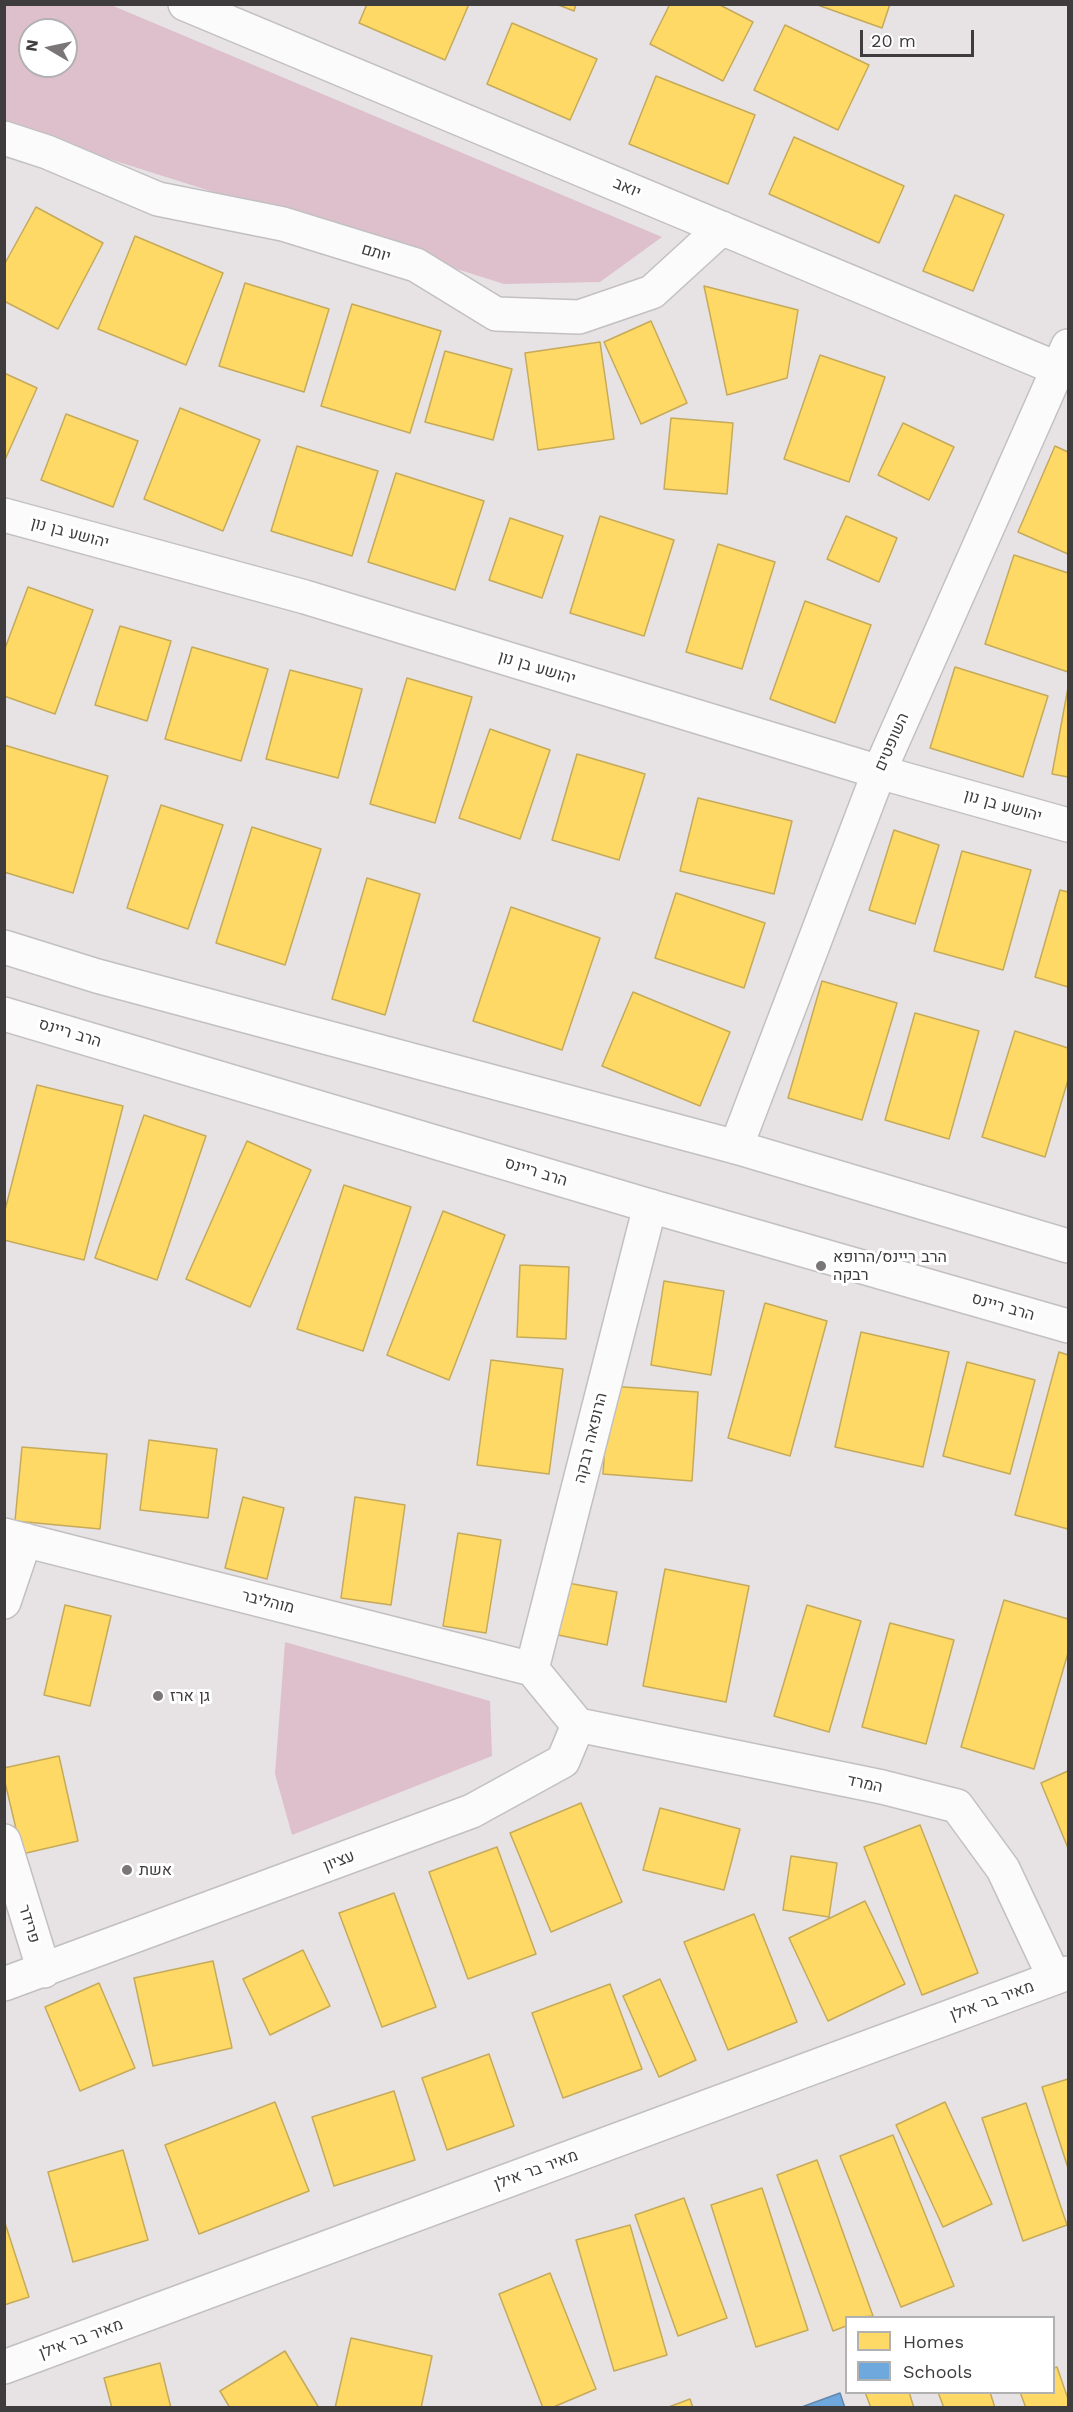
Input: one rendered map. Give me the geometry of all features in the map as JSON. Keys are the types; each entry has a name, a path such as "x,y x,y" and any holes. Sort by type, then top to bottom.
{"street":[{"name":"יואב","path":"185,4 722,228 1065,362"},
{"name":"יותם","path":"4,138 47,152 158,199 284,224 416,265 496,314 579,317 652,292 722,228"},
{"name":"השופטים","path":"736,1147 879,772 1065,362"},
{"name":"יהושע בן נון","path":"4,515 305,597 879,772 1068,825"},
{"path":"4,947 97,976 736,1147 1068,1246"},
{"name":"הרב ריינס","path":"4,1014 650,1206 1068,1326"},
{"name":"הרופאה רבקה","path":"532,1669 650,1206"},
{"path":"4,1602 15,1538"},
{"name":"מוהליבר","path":"15,1538 532,1669"},
{"path":"532,1669 578,1725"},
{"name":"עציון","path":"4,1984 472,1811 563,1761 578,1725"},
{"name":"המרד","path":"578,1725 882,1787 957,1806 1003,1869 1061,1975"},
{"name":"פרידר","path":"4,1842 44,1971"},
{"name":"מאיר בר אילן","path":"4,2367 1061,1975"}],"shaded area":[{"path":"5,5 111,5 662,237 600,282 504,284 5,126"},
{"path":"285,1642 490,1701 492,1756 292,1835 275,1774"}],"building: Homes":[{"path":"367,4 469,4 445,60 359,23"},
{"path":"556,4 576,4 574,11"},
{"path":"670,4 718,4 753,22 723,81 650,44"},
{"path":"815,4 890,4 882,28"},
{"path":"512,23 597,59 570,120 487,84"},
{"path":"785,25 869,65 838,130 754,90"},
{"path":"656,76 755,115 728,184 629,144"},
{"path":"794,137 904,186 879,243 769,194"},
{"path":"955,195 1004,215 973,291 923,271"},
{"path":"36,207 103,243 58,329 4,301 4,265"},
{"path":"135,236 223,273 186,365 98,329"},
{"path":"245,283 329,309 304,392 219,366"},
{"path":"704,286 798,310 787,378 727,395"},
{"path":"352,304 441,331 410,433 321,406"},
{"path":"651,321 687,403 641,424 604,342"},
{"path":"600,342 614,439 538,450 525,353"},
{"path":"445,351 512,369 493,440 425,422"},
{"path":"820,355 885,377 849,482 784,459"},
{"path":"4,373 37,388 4,462"},
{"path":"180,408 260,440 223,531 144,499"},
{"path":"66,414 138,441 113,507 41,480"},
{"path":"671,418 733,423 727,494 664,489"},
{"path":"903,423 954,447 929,500 878,475"},
{"path":"297,446 378,471 352,556 271,531"},
{"path":"1055,446 1068,452 1068,554 1018,532"},
{"path":"396,473 484,501 455,590 368,562"},
{"path":"600,516 674,540 644,636 570,613"},
{"path":"846,516 897,538 879,582 827,559"},
{"path":"510,518 563,536 542,598 489,580"},
{"path":"718,544 775,562 742,669 686,652"},
{"path":"1014,555 1068,573 1068,672 985,644"},
{"path":"28,587 93,610 55,714 4,696 4,651"},
{"path":"805,601 871,625 835,723 770,699"},
{"path":"120,626 171,641 147,721 95,705"},
{"path":"192,647 268,669 241,761 165,739"},
{"path":"955,667 1048,696 1023,777 930,748"},
{"path":"290,670 362,689 338,778 266,759"},
{"path":"407,678 472,697 435,823 370,804"},
{"path":"1068,688 1068,777 1052,774"},
{"path":"490,729 550,750 520,839 459,818"},
{"path":"4,745 108,776 73,893 4,872"},
{"path":"577,754 645,774 619,860 552,840"},
{"path":"698,798 792,821 774,894 680,871"},
{"path":"161,805 223,825 188,929 127,908"},
{"path":"252,827 321,849 285,965 216,943"},
{"path":"894,830 939,845 915,924 869,910"},
{"path":"962,851 1031,870 1003,970 934,951"},
{"path":"367,878 420,894 385,1015 332,999"},
{"path":"1060,890 1068,892 1068,987 1035,977"},
{"path":"676,893 765,923 744,988 655,958"},
{"path":"511,907 600,938 562,1050 473,1021"},
{"path":"822,981 897,1003 862,1120 788,1098"},
{"path":"633,992 730,1032 700,1106 602,1066"},
{"path":"915,1013 979,1031 949,1139 885,1120"},
{"path":"1015,1031 1068,1048 1068,1080 1045,1157 982,1137"},
{"path":"37,1085 123,1106 84,1260 4,1240 4,1214"},
{"path":"144,1115 206,1136 157,1280 95,1258"},
{"path":"247,1141 311,1170 250,1307 186,1279"},
{"path":"344,1185 411,1207 363,1351 297,1329"},
{"path":"443,1211 505,1235 449,1380 387,1355"},
{"path":"520,1265 569,1267 566,1339 517,1337"},
{"path":"664,1281 724,1291 711,1375 651,1365"},
{"path":"765,1303 827,1321 790,1456 728,1438"},
{"path":"861,1332 949,1352 923,1467 835,1447"},
{"path":"1059,1352 1068,1355 1068,1529 1015,1515"},
{"path":"491,1360 563,1369 549,1474 477,1465"},
{"path":"967,1362 1035,1380 1010,1474 943,1456"},
{"path":"609,1386 698,1392 692,1481 603,1474"},
{"path":"149,1440 217,1449 208,1518 140,1510"},
{"path":"22,1447 107,1454 100,1529 15,1521"},
{"path":"243,1497 284,1508 267,1579 225,1568"},
{"path":"355,1497 405,1505 391,1605 341,1598"},
{"path":"458,1533 501,1540 486,1633 443,1626"},
{"path":"665,1569 749,1586 726,1702 643,1686"},
{"path":"568,1583 617,1592 607,1645 558,1635"},
{"path":"1004,1600 1068,1619 1068,1653 1034,1769 961,1747"},
{"path":"65,1605 111,1616 90,1706 44,1695"},
{"path":"807,1605 861,1621 829,1732 774,1716"},
{"path":"890,1623 954,1640 926,1744 862,1727"},
{"path":"59,1756 78,1841 22,1854 4,1778 4,1768"},
{"path":"1068,1771 1068,1848 1041,1783"},
{"path":"581,1803 622,1902 551,1932 510,1833"},
{"path":"660,1808 740,1829 724,1890 643,1870"},
{"path":"920,1825 978,1973 922,1995 864,1847"},
{"path":"497,1847 536,1954 468,1979 429,1872"},
{"path":"791,1856 837,1863 829,1917 783,1910"},
{"path":"394,1893 436,2007 382,2027 339,1913"},
{"path":"865,1901 905,1984 828,2021 789,1938"},
{"path":"754,1914 797,2022 728,2050 684,1942"},
{"path":"303,1950 330,2006 270,2035 243,1979"},
{"path":"213,1961 232,2048 153,2066 134,1978"},
{"path":"660,1979 696,2060 659,2077 623,1996"},
{"path":"99,1983 135,2068 80,2091 45,2007"},
{"path":"610,1984 642,2069 563,2098 532,2013"},
{"path":"489,2054 514,2126 447,2150 422,2078"},
{"path":"1068,2079 1068,2168 1042,2087"},
{"path":"394,2091 415,2160 334,2186 312,2117"},
{"path":"275,2102 309,2191 199,2234 165,2145"},
{"path":"945,2102 992,2204 943,2227 896,2125"},
{"path":"1026,2103 1067,2225 1023,2241 982,2118"},
{"path":"893,2135 954,2286 901,2307 840,2156"},
{"path":"123,2150 148,2240 73,2262 48,2172"},
{"path":"817,2160 873,2316 845,2316 845,2326 833,2331 777,2175"},
{"path":"762,2188 808,2330 756,2347 711,2205"},
{"path":"684,2198 727,2318 678,2336 635,2215"},
{"path":"4,2220 29,2297 4,2305"},
{"path":"630,2225 667,2355 614,2371 576,2240"},
{"path":"550,2273 596,2389 551,2408 543,2408 499,2294"},
{"path":"351,2338 432,2356 421,2408 335,2408"},
{"path":"285,2351 319,2408 230,2408 220,2391"},
{"path":"160,2363 171,2408 112,2408 104,2378"},
{"path":"1057,2367 1068,2399 1068,2408 1026,2408 1021,2394 1055,2394 1055,2368"},
{"path":"866,2394 910,2394 914,2408 871,2408"},
{"path":"939,2394 991,2394 995,2408 944,2408"},
{"path":"690,2399 693,2408 666,2408"}],"building: Schools":[{"path":"840,2393 845,2408 799,2408"}],"place":[{"name":"הרב ריינס/הרופא רבקה","path":"821,1266"},
{"name":"גן ארז","path":"158,1696"},
{"name":"אשת","path":"127,1870"}]}
